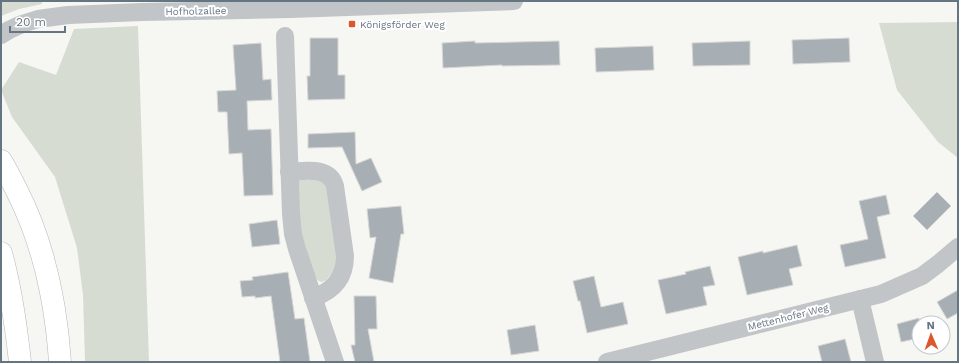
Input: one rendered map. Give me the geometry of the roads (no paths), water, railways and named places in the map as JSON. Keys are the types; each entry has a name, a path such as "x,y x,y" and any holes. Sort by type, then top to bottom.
{"highway":[{"path":"1,161 6,168 26,209 44,261 53,302 60,362"},
{"path":"1,253 15,316 20,362"}],"street":[{"name":"Hofholzallee","path":"1,35 22,24 38,19 68,15 514,1"},
{"path":"285,36 289,172 293,234 335,362"},
{"path":"289,172 322,172 331,178 335,186 345,256 344,271 332,289 313,298"},
{"name":"Mettenhofer Weg","path":"607,362 881,294 922,276 958,247"},
{"path":"860,299 875,362"}],"place":[{"name":"Königsförder Weg","path":"352,24"}]}
